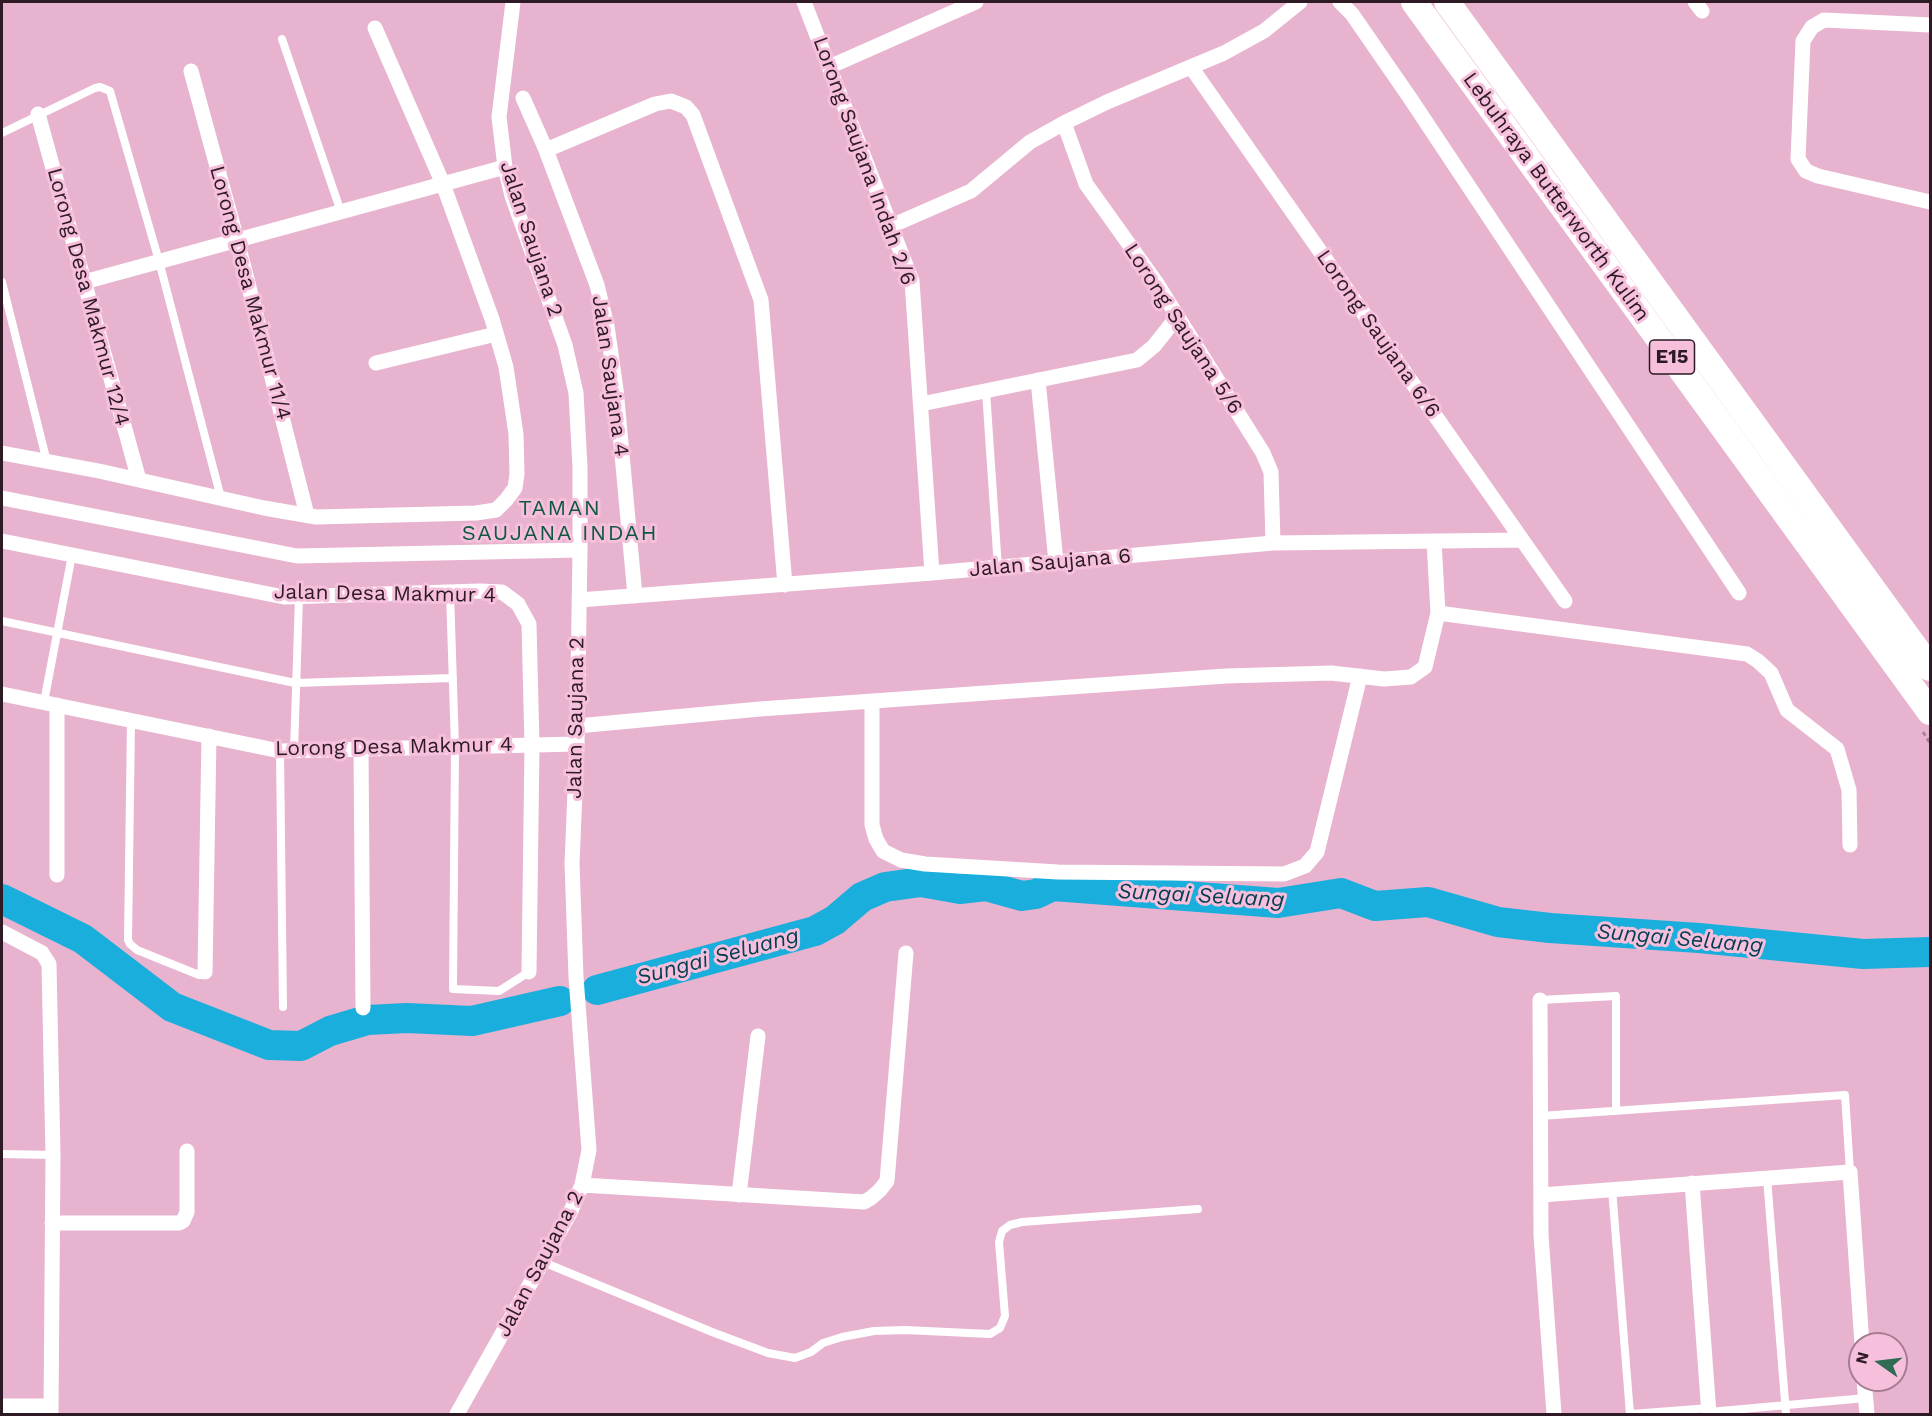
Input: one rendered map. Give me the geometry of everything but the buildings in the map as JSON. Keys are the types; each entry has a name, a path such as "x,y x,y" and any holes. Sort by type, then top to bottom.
{"highway":[{"name":"Lebuhraya Butterworth Kulim","path":"1414,2 1930,712"},
{"name":"Lebuhraya Butterworth Kulim","path":"1447,2 1930,668"}],"street":[{"name":"Jalan Saujana 2","path":"457,1414 570,1213 582,1185 589,1150 576,977 572,863 577,744 580,550 580,467 576,393 565,345 512,196 505,167 499,117 513,2"},
{"name":"Lorong Saujana Indah 2/6","path":"804,2 912,281 933,573"},
{"path":"829,67 976,2"},
{"path":"891,226 971,190 1030,142 1064,123 1107,102 1224,53 1264,31 1300,2"},
{"path":"1340,2 1352,14 1410,98 1739,593"},
{"path":"1930,25 1824,20 1812,27 1803,40 1798,159 1806,171 1818,176 1930,202"},
{"path":"2,453 316,517 476,513 496,510 506,500 515,488 517,474 516,434 506,367 443,184 375,28"},
{"name":"Lorong Saujana 6/6","path":"1191,67 1565,602"},
{"name":"Lorong Desa Makmur 11/4","path":"191,71 237,240 306,515"},
{"name":"Jalan Saujana 4","path":"523,98 546,150 597,285 607,326 616,389 635,596"},
{"path":"546,150 655,104 671,101 686,107 693,115 761,300 785,585"},
{"name":"Lorong Desa Makmur 12/4","path":"38,114 139,480"},
{"name":"Lorong Saujana 5/6","path":"1064,123 1086,184 1156,282 1263,453 1271,472 1273,543"},
{"path":"84,282 505,167"},
{"path":"921,404 1137,360 1154,346 1178,317"},
{"path":"376,363 496,334"},
{"path":"1038,380 1056,562"},
{"path":"2,498 297,556 580,550"},
{"name":"Jalan Saujana 6","path":"579,600 998,568 1273,543 1522,540"},
{"name":"Jalan Desa Makmur 4","path":"2,541 284,597 502,592 518,604 529,624 532,745 529,972"},
{"path":"577,726 760,709 1226,676 1331,673 1384,679 1411,677 1425,667 1438,613 1434,541"},
{"path":"1438,613 1747,654 1758,660 1772,673 1787,710 1837,749 1849,790 1850,845"},
{"path":"872,702 872,825 876,839 884,850 901,860 925,864 1058,872 1284,874 1305,866 1317,852 1360,676"},
{"name":"Lorong Desa Makmur 4","path":"2,694 287,751 577,744"},
{"path":"50,703 57,875"},
{"path":"205,972 209,736"},
{"path":"362,749 363,1008"},
{"path":"2,932 42,953 49,964 53,1155 51,1410 2,1406"},
{"path":"582,1185 864,1202 880,1190 886,1180 906,953"},
{"path":"1540,1000 1541,1235 1554,1414"},
{"path":"740,1195 758,1036"},
{"path":"52,1223 179,1223 186,1217 187,1212 187,1151"},
{"path":"1541,1195 1850,1172 1861,1332"},
{"path":"1692,1183 1709,1412"},
{"path":"1865,1392 1867,1414"}],"lane":[{"path":"282,39 341,212"},
{"path":"2,133 95,88 100,87 110,91 159,261 221,498"},
{"path":"2,282 47,462"},
{"path":"986,391 998,568"},
{"path":"50,703 56,632 72,555"},
{"path":"450,592 455,747 453,989 499,991 529,972"},
{"path":"283,1007 287,751 295,684 299,597"},
{"path":"2,621 295,684 453,678"},
{"path":"131,720 128,940 137,950 199,975 205,972"},
{"path":"1540,1000 1616,996 1616,1111"},
{"path":"1540,1116 1845,1095 1850,1172"},
{"path":"2,1154 53,1155"},
{"path":"1767,1178 1786,1410"},
{"path":"1612,1189 1631,1414 1786,1410 1866,1398"},
{"path":"543,1262 712,1332 768,1353 795,1358 811,1352 823,1343 873,1331 905,1330 990,1334 1000,1328 1005,1316 999,1242 1002,1231 1010,1225 1022,1222 1198,1209"}],"waterway":[{"name":"Sungai Seluang","path":"597,990 815,931 835,920 862,897 885,887 921,882 960,889 986,886 1022,896 1036,894 1053,886 1278,903 1341,893 1375,906 1428,902 1498,922 1550,928 1699,938 1863,954 1930,952"},
{"name":"Sungai Seluang","path":"2,899 83,939 172,1007 269,1045 301,1046 330,1031 367,1020 407,1018 472,1021 560,1001"}],"district":[{"name":"TAMAN SAUJANA INDAH","path":"560,522"}]}
